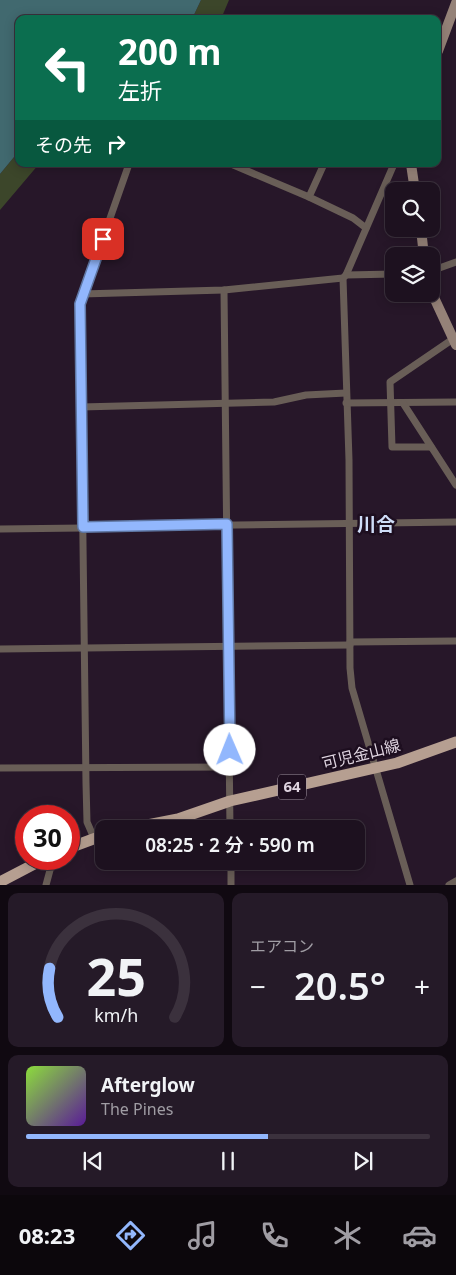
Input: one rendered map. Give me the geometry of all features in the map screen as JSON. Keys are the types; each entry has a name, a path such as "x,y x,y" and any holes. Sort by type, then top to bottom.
{"main road":[{"name":"可児金山線","path":"173,820 230,801 375,768 423,755 456,742"},
{"path":"80,844 95,838"},
{"path":"0,882 23,870"}],"street":[{"path":"441,43 456,3"},
{"path":"95,831 87,822 80,304 128,167"},
{"path":"238,167 309,197 353,218 366,228"},
{"path":"309,197 323,167"},
{"path":"393,167 344,277 349,460 350,643 352,688 410,885"},
{"path":"411,167 414,182"},
{"path":"440,268 456,262"},
{"path":"82,294 224,290 385,275"},
{"path":"224,290 230,820"},
{"path":"431,447 392,447 390,382 455,342 436,302"},
{"path":"81,407 274,402 306,395 346,393"},
{"path":"346,403 456,402"},
{"path":"403,403 456,485"},
{"path":"0,529 227,524 456,522"},
{"path":"0,649 456,641"},
{"path":"0,768 230,767"},
{"path":"46,885 50,870"},
{"path":"231,870 231,885"},
{"path":"449,885 456,881"}],"shaded area":[{"path":"0,0 201,0 194,15 15,15 15,156 0,174"},
{"path":"201,0 229,0 223,15 194,15"},
{"path":"15,156 15,167 36,167 0,210 0,174"}],"district":[{"name":"川合","path":"376,524"}],"route":[{"path":"103,239 80,304 83,527 227,524 230,750"}]}
